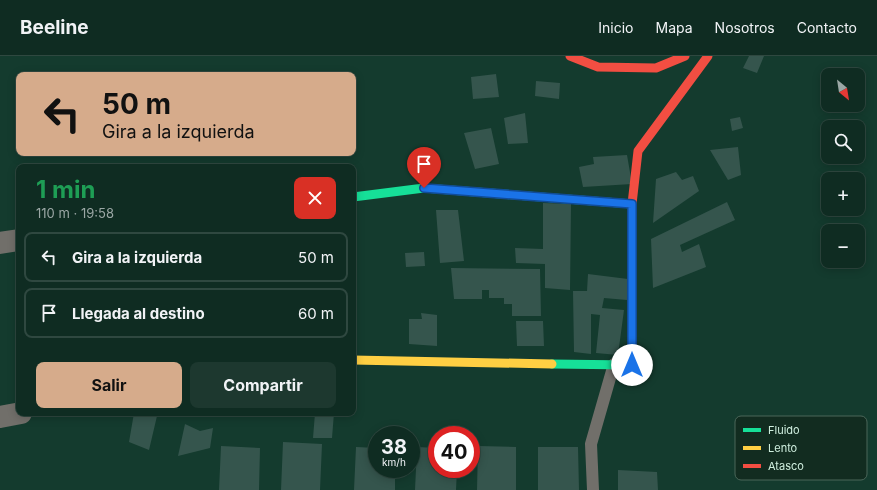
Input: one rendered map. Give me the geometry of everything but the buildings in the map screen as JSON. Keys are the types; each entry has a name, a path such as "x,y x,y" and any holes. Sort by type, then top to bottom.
{"street":[{"path":"570,56 598,67 656,68 685,56"},
{"path":"356,360 632,365 632,204 638,151 708,56"},
{"path":"356,198 424,188 632,204"},
{"path":"0,243 16,240"},
{"path":"0,417 16,414"}],"lane":[{"path":"593,490 591,444 614,364"}],"traffic: fast":[{"path":"356,197 424,188 632,204"},
{"path":"552,364 632,365 632,204"}],"traffic: slow":[{"path":"356,360 552,364"}],"traffic: jam":[{"path":"570,56 598,67 656,68 685,56"},
{"path":"632,204 638,151 708,56"}],"route":[{"path":"424,188 632,204 632,365"}]}
